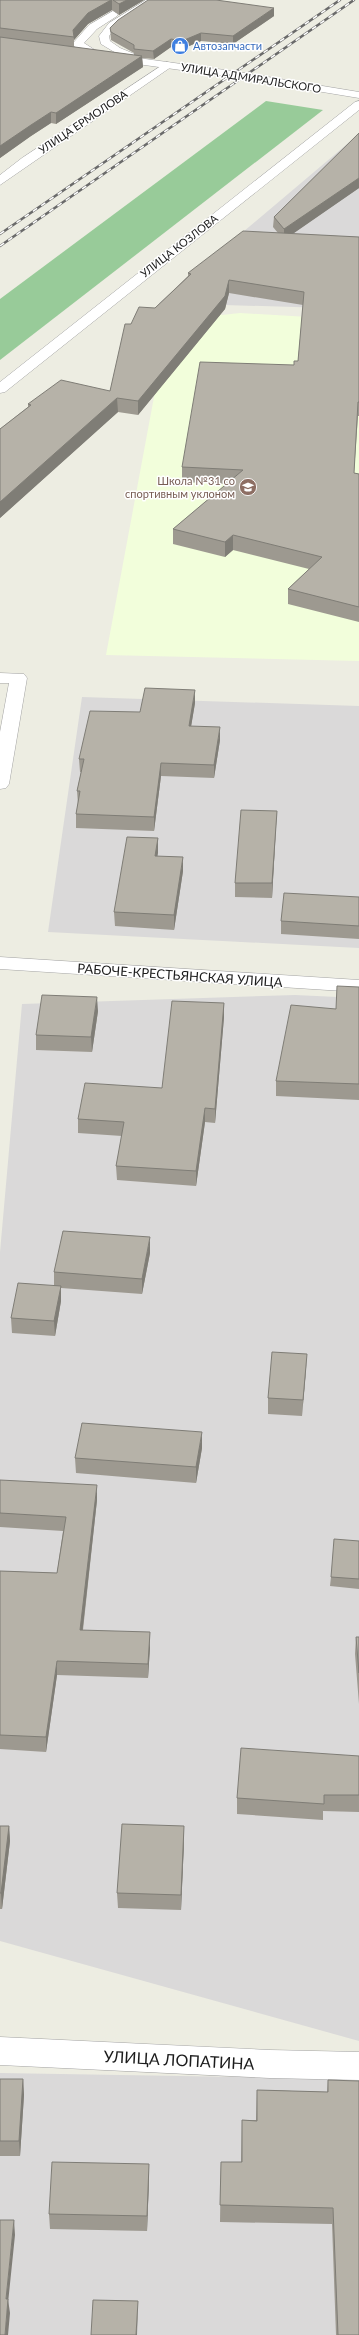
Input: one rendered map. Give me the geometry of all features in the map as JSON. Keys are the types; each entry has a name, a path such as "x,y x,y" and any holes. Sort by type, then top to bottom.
{"street":[{"path":"96,56 78,44 93,27 134,0"},
{"path":"143,61 116,50 104,42 104,36 113,25 153,0"},
{"path":"67,52 143,61"},
{"name":"УЛИЦА АДМИРАЛЬСКОГО","path":"143,61 359,95"},
{"name":"УЛИЦА ЕРМОЛОВА","path":"0,182 26,161 167,65"},
{"name":"УЛИЦА КОЗЛОВА","path":"0,389 359,104"},
{"path":"0,678 18,678 0,784"},
{"name":"РАБОЧЕ-КРЕСТЬЯНСКАЯ УЛИЦА","path":"0,963 359,986"},
{"name":"УЛИЦА ЛОПАТИНА","path":"0,2051 270,2064 359,2066"}],"shaded area":[{"path":"359,134 359,309 159,303"},
{"name":"Школа №31 со спортивным уклоном","path":"170,311 216,312 222,315 240,313 359,320 359,661 106,655"},
{"path":"82,697 359,706 359,948 48,932"},
{"path":"295,995 359,998 359,2041 0,1941 0,1252 22,1004"},
{"path":"0,2073 359,2079 359,2335 0,2335"}],"green space":[{"path":"266,101 323,110 0,360 0,299"}],"building":[{"path":"0,0 111,0 88,13 73,30 74,37 0,28"},
{"path":"113,0 127,0 119,4"},
{"path":"148,0 216,0 274,8 233,36 201,33 182,41 171,39 153,51 134,49 134,45 111,32 110,28 118,20"},
{"path":"0,37 142,56 56,113 51,112 0,146"},
{"path":"359,133 359,178 284,229 274,217"},
{"path":"243,231 359,237 359,402 354,473 359,474 359,607 288,589 322,557 233,535 225,542 173,529 243,470 182,467 200,362 294,365 294,361 298,361 304,292 229,280 225,296 138,401 117,398 0,502 0,429 31,405 28,404 61,380 110,391 125,324 131,324 139,307 155,308 191,274 188,273"},
{"path":"145,688 195,690 189,726 220,727 214,765 161,763 154,817 76,814 80,791 77,791 84,759 79,759 90,711 140,712"},
{"path":"241,810 277,811 272,883 235,883"},
{"path":"127,837 158,838 155,856 183,857 174,915 114,912"},
{"path":"284,893 359,897 359,926 281,921"},
{"path":"337,986 359,987 359,1084 276,1081 291,1005 336,1009"},
{"path":"42,995 97,997 91,1037 36,1035"},
{"path":"172,1001 224,1003 215,1109 205,1108 196,1171 116,1166 124,1122 78,1119 85,1083 162,1088"},
{"path":"63,1231 150,1237 142,1279 54,1272"},
{"path":"18,1283 61,1286 54,1321 11,1318"},
{"path":"272,1352 307,1354 303,1400 268,1398"},
{"path":"82,1423 202,1432 196,1467 75,1458"},
{"path":"0,1480 97,1485 80,1630 150,1632 148,1664 57,1661 46,1737 0,1735 0,1571 57,1573 66,1517 0,1513"},
{"path":"334,1539 359,1541 359,1579 331,1577"},
{"path":"356,1637 359,1637 359,1673"},
{"path":"241,1748 359,1756 359,1795 324,1795 324,1804 237,1798"},
{"path":"122,1824 184,1826 181,1895 117,1893"},
{"path":"0,1826 9,1826 1,1893 0,1893"},
{"path":"0,2079 23,2079 19,2141 0,2141"},
{"path":"328,2080 359,2081 359,2335 338,2335 333,2208 220,2205 221,2162 242,2162 242,2120 257,2121 257,2090 328,2092"},
{"path":"52,2162 149,2164 147,2216 49,2214"},
{"path":"0,2220 14,2220 6,2299 8,2299 5,2335 0,2335"},
{"path":"93,2300 138,2301 136,2335 91,2335"}],"railway":[{"path":"0,234 340,0"},
{"path":"0,246 354,0"}],"place":[{"name":"Автозапчасти","path":"180,46"},
{"name":"Школа №31 со спортивным уклоном","path":"248,487"}]}
